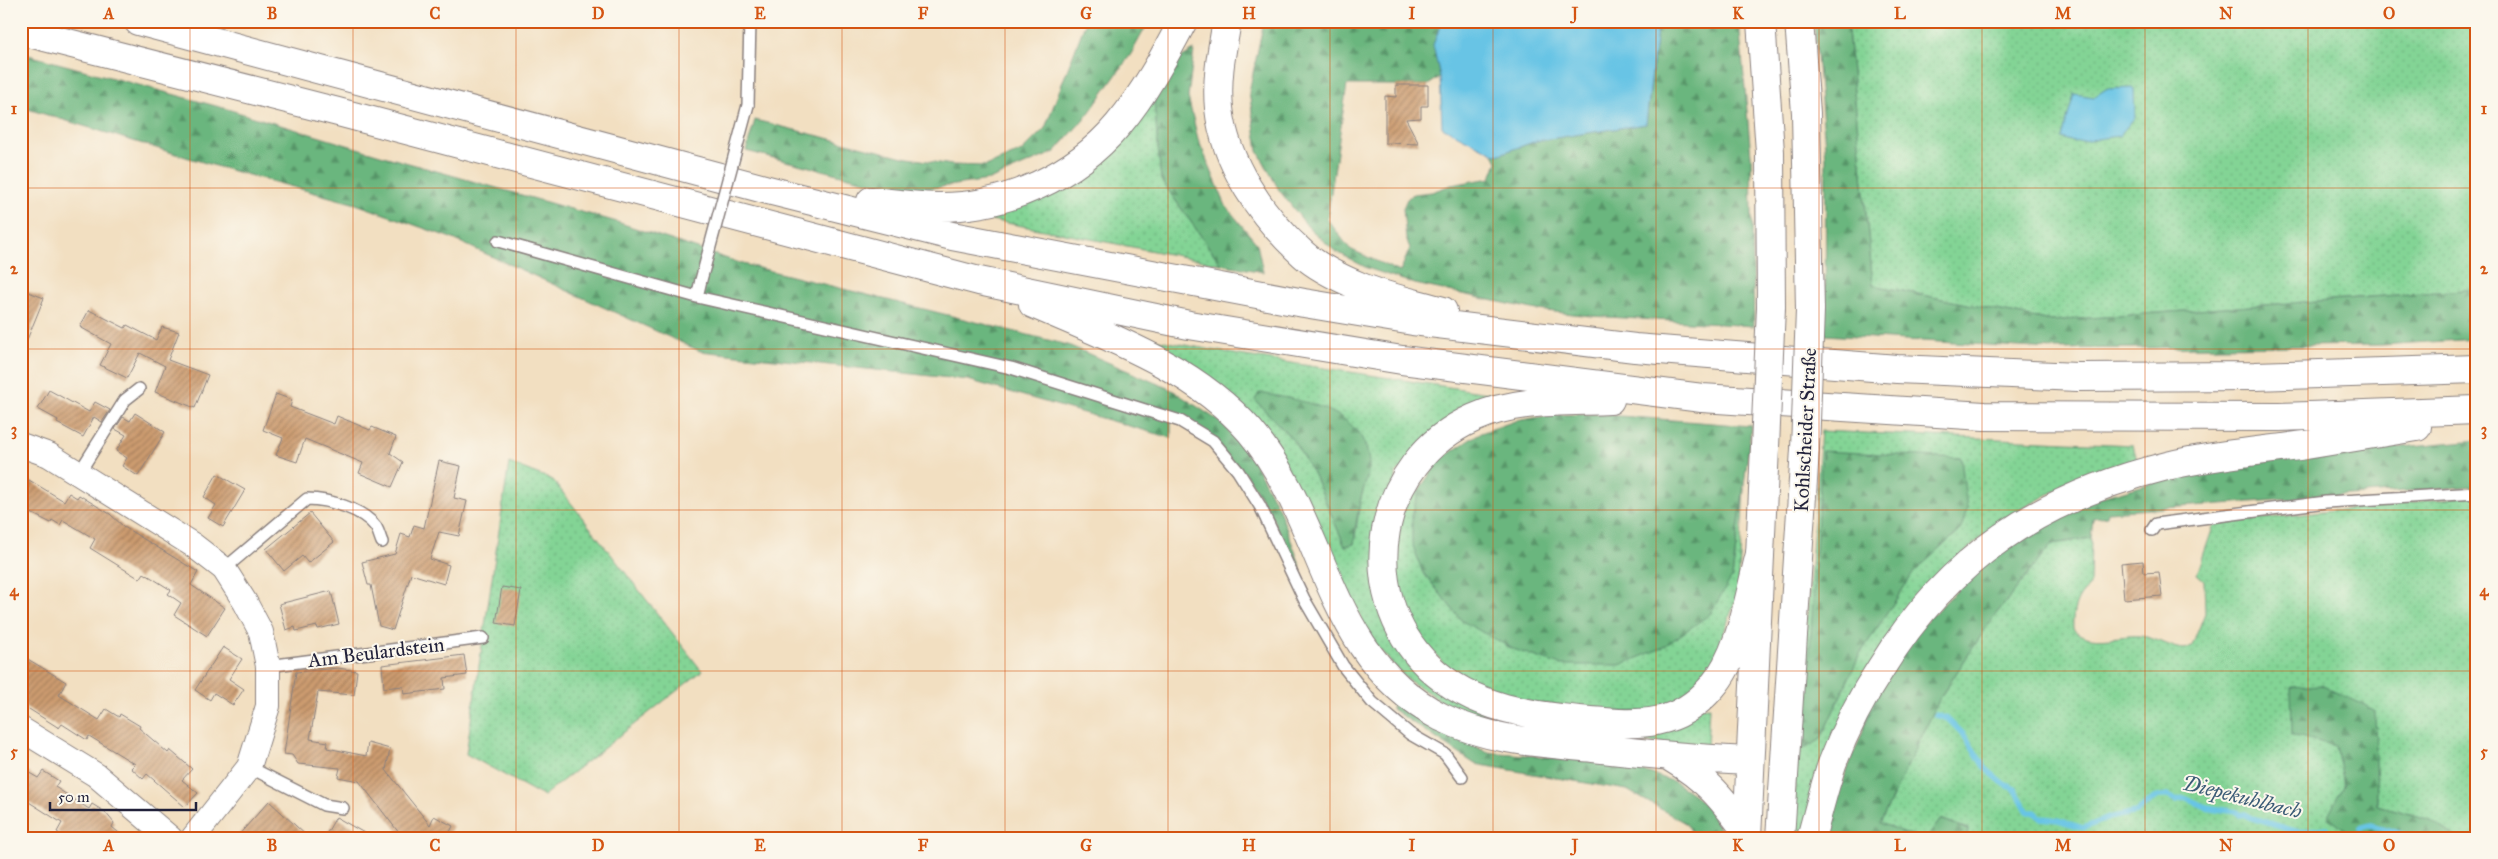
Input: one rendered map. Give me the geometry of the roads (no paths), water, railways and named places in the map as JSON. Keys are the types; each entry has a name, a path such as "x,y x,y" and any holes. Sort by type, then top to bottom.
{"main road":[{"path":"138,21 768,190 952,236 1122,269 1413,321 1756,360 1896,369 2077,377 2256,376 2477,369"},
{"path":"768,190 940,207 977,203 1022,192 1051,179 1076,163 1117,126 1154,75 1183,21"},
{"path":"1228,21 1218,67 1219,109 1228,148 1245,184 1272,222 1304,255 1360,287 1521,334"},
{"name":"Kohlscheider Straße","path":"1747,835 1771,307 1770,152 1761,21"},
{"name":"Kohlscheider Straße","path":"1780,838 1805,449 1810,310 1806,113 1799,21"},
{"path":"21,32 338,112 979,281 1189,325 1402,360 1702,398 1984,416 2279,417 2477,410"},
{"path":"979,281 1164,363 1192,382 1237,418 1261,446 1283,480 1348,624 1392,681 1414,700 1439,716 1466,728 1501,738 1669,756 1784,763"},
{"path":"1702,398 1524,404 1497,410 1474,418 1441,436 1412,466 1399,488 1391,507 1383,553 1386,588 1390,603 1407,638 1430,667 1455,686 1484,702 1527,714 1624,724 1652,723 1686,711 1714,685 1734,648 1760,554"},
{"path":"1811,838 1832,764 1849,724 1894,647 1914,617 1962,566 2013,529 2054,506 2088,491 2168,466 2208,458 2477,417"},
{"path":"1669,756 1701,776 1723,798 1747,835"}],"street":[{"path":"21,445 49,455 194,545 224,569 245,602 260,632 268,666 268,706 249,767 193,838"},
{"path":"21,729 96,775 170,838"}],"lane":[{"path":"697,297 748,105 750,21"},
{"path":"498,241 697,297 1011,368 1171,418 1213,441 1238,471 1260,506 1304,599 1343,666 1372,702 1410,734 1445,754 1462,777"},
{"path":"79,473 126,400 139,389"},
{"path":"2152,530 2156,524 2326,502 2477,493"},
{"path":"224,569 307,499 322,499 361,514 376,527 382,542"},
{"name":"Am Beulardstein","path":"268,666 483,638"},
{"path":"249,767 324,805 343,808"}],"water":[{"path":"1442,21 1658,21 1646,124 1536,141 1497,155 1442,127 1440,77 1433,45"},
{"path":"2134,88 2135,117 2119,136 2074,142 2062,138 2074,94 2094,97 2106,89"}],"waterway":[{"name":"Diepekuhlbach","path":"1936,715 1948,719 1964,735 1985,768 2004,784 2015,789 2028,812 2035,812 2042,818 2058,820 2083,828 2109,818 2136,812 2157,796 2168,796 2176,800 2184,798 2206,807 2236,812 2240,815 2245,814 2252,818 2298,832 2327,828"},
{"name":"Diepekuhlbach","path":"2360,828 2371,825 2415,838"}]}
